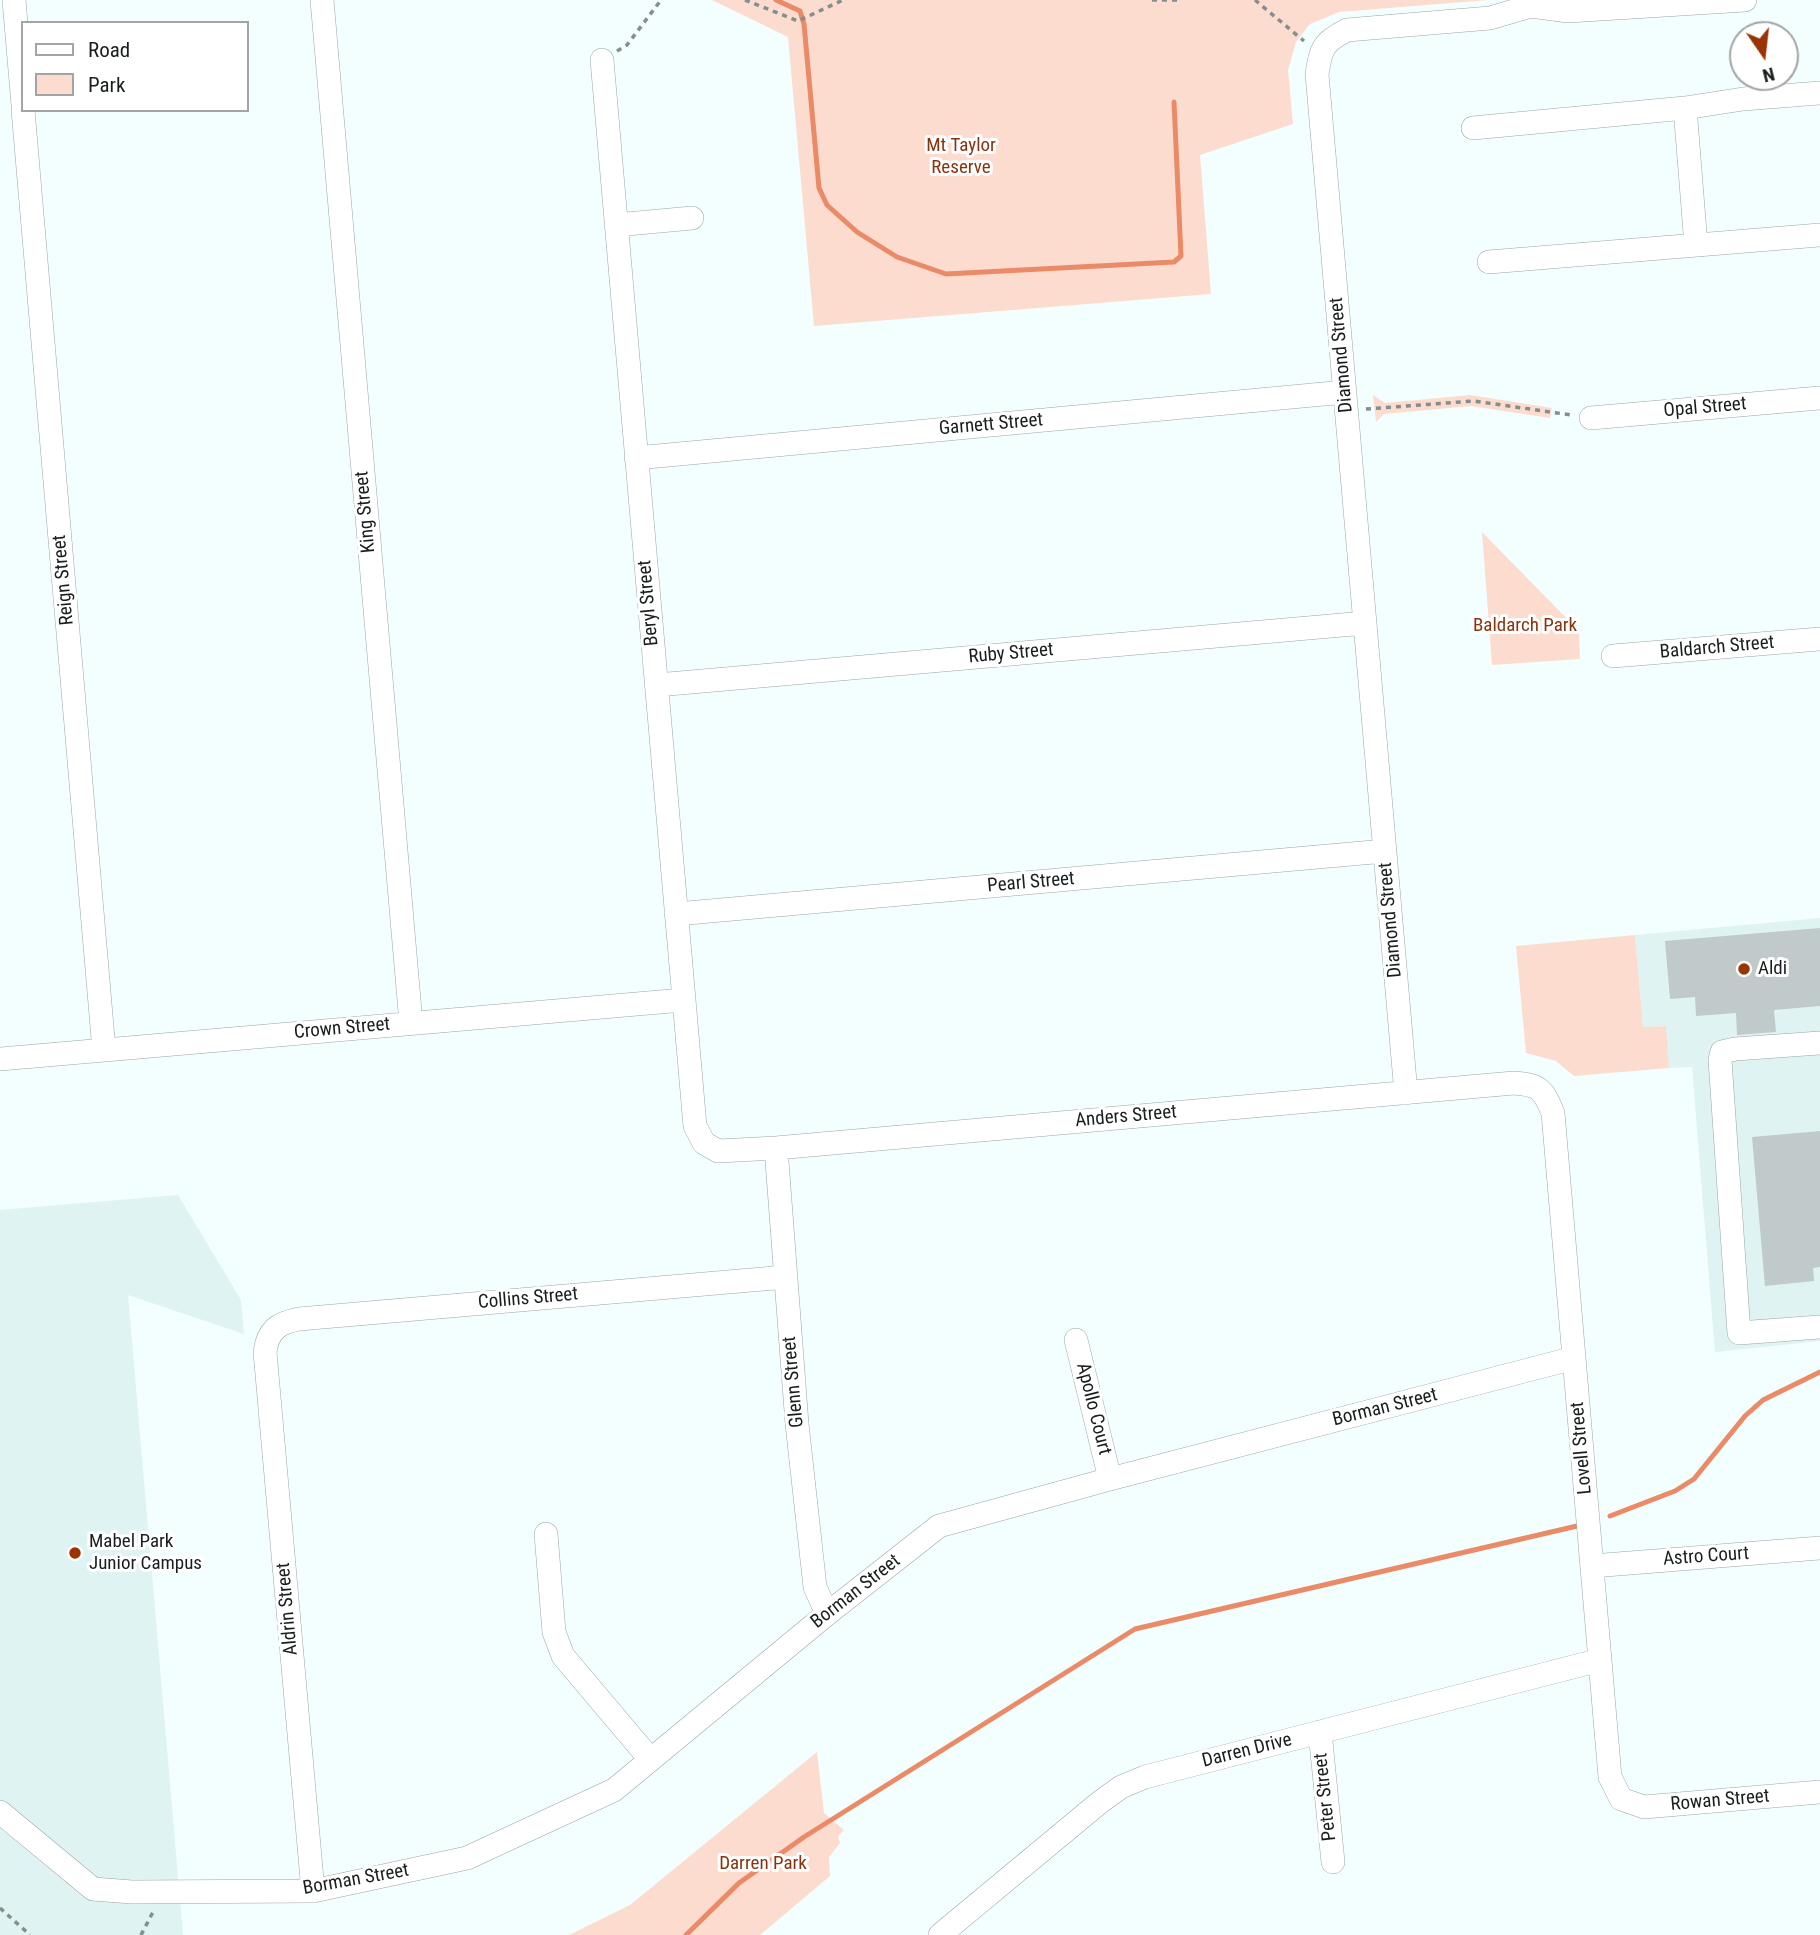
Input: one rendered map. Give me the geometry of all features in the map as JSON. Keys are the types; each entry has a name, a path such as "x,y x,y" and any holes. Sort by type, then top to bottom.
{"street":[{"path":"14,0 21,82"},
{"name":"King Street","path":"322,0 411,1023"},
{"path":"1321,50 1331,38 1347,30 1490,18 1531,3 1568,12 1745,0"},
{"name":"Diamond Street","path":"1321,50 1317,74 1406,1093"},
{"name":"Beryl Street","path":"602,61 683,1000 695,1126 704,1143"},
{"path":"1472,128 1820,93"},
{"path":"1685,108 1696,245"},
{"name":"Reign Street","path":"23,112 104,1050"},
{"path":"616,225 692,218"},
{"path":"1489,262 1820,235"},
{"name":"Opal Street","path":"1591,418 1820,398"},
{"name":"Garnett Street","path":"636,458 1346,402"},
{"name":"Ruby Street","path":"657,685 1366,623"},
{"name":"Baldarch Street","path":"1614,656 1820,639"},
{"name":"Pearl Street","path":"676,914 1385,851"},
{"name":"Crown Street","path":"0,1059 683,1000"},
{"path":"1820,1043 1735,1049 1721,1052 1720,1060 1740,1333 1820,1327"},
{"name":"Anders Street","path":"704,1143 718,1151 776,1148 1514,1083 1535,1084 1546,1095"},
{"name":"Lovell Street","path":"1546,1095 1553,1113 1610,1777 1621,1799"},
{"name":"Glenn Street","path":"776,1148 797,1423 815,1587 827,1614"},
{"name":"Collins Street","path":"273,1328 299,1319 786,1277"},
{"name":"Aldrin Street","path":"273,1328 265,1352 313,1891"},
{"name":"Apollo Court","path":"1076,1340 1110,1479"},
{"name":"Borman Street","path":"0,1812 93,1889 132,1892 313,1891 467,1858 614,1790 827,1614 939,1526 1574,1358"},
{"path":"546,1534 554,1632 564,1656 650,1759"},
{"name":"Astro Court","path":"1592,1566 1820,1548"},
{"name":"Darren Drive","path":"940,1935 1099,1803 1121,1787 1145,1777 1600,1660"},
{"name":"Peter Street","path":"1320,1732 1333,1862"},
{"name":"Rowan Street","path":"1621,1799 1644,1807 1820,1792"}],"path":[{"path":"602,61 627,45 661,0"},
{"path":"745,0 798,21 843,0"},
{"path":"1153,0 1177,0"},
{"path":"1255,0 1296,35 1321,50"},
{"path":"1346,402 1474,401 1591,418"},
{"path":"0,1908 30,1935"}],"shaded area":[{"path":"1820,918 1820,1341 1715,1352 1692,1067 1669,1068 1665,1026 1643,1028 1635,935"},
{"name":"Mabel Park Junior Campus","path":"178,1195 241,1300 244,1334 128,1295 183,1935 0,1935 0,1210"}],"green space":[{"name":"Mt Taylor Reserve","path":"712,0 1488,0 1339,12 1310,24 1296,42 1288,70 1293,124 1200,155 1211,294 814,326 788,37"},
{"path":"1373,395 1385,403 1470,395 1552,408 1550,418 1471,406 1384,414 1376,422"},
{"name":"Baldarch Park","path":"1482,532 1579,631 1580,659 1492,665"},
{"path":"1635,935 1643,1027 1666,1026 1669,1068 1574,1076 1556,1061 1526,1053 1516,946"},
{"name":"Darren Park","path":"817,1752 824,1813 844,1830 838,1836 840,1843 829,1857 830,1876 760,1935 569,1935 630,1905"}],"building":[{"name":"Aldi","path":"1820,928 1820,1006 1774,1010 1776,1032 1737,1035 1736,1013 1696,1016 1695,997 1670,999 1665,941"},
{"path":"1820,1131 1820,1267 1813,1268 1814,1281 1765,1286 1752,1137"}],"waterway":[{"path":"776,0 800,11 804,24 819,188 827,205 857,232 897,257 946,274 1174,262 1181,256 1174,102"},
{"path":"1610,1516 1675,1491 1694,1479 1745,1416 1763,1400 1820,1372"},
{"path":"686,1935 739,1883 804,1837 1135,1629 1577,1526"}],"place":[{"name":"Aldi","path":"1744,969"},
{"name":"Mabel Park Junior Campus","path":"75,1553"}]}
